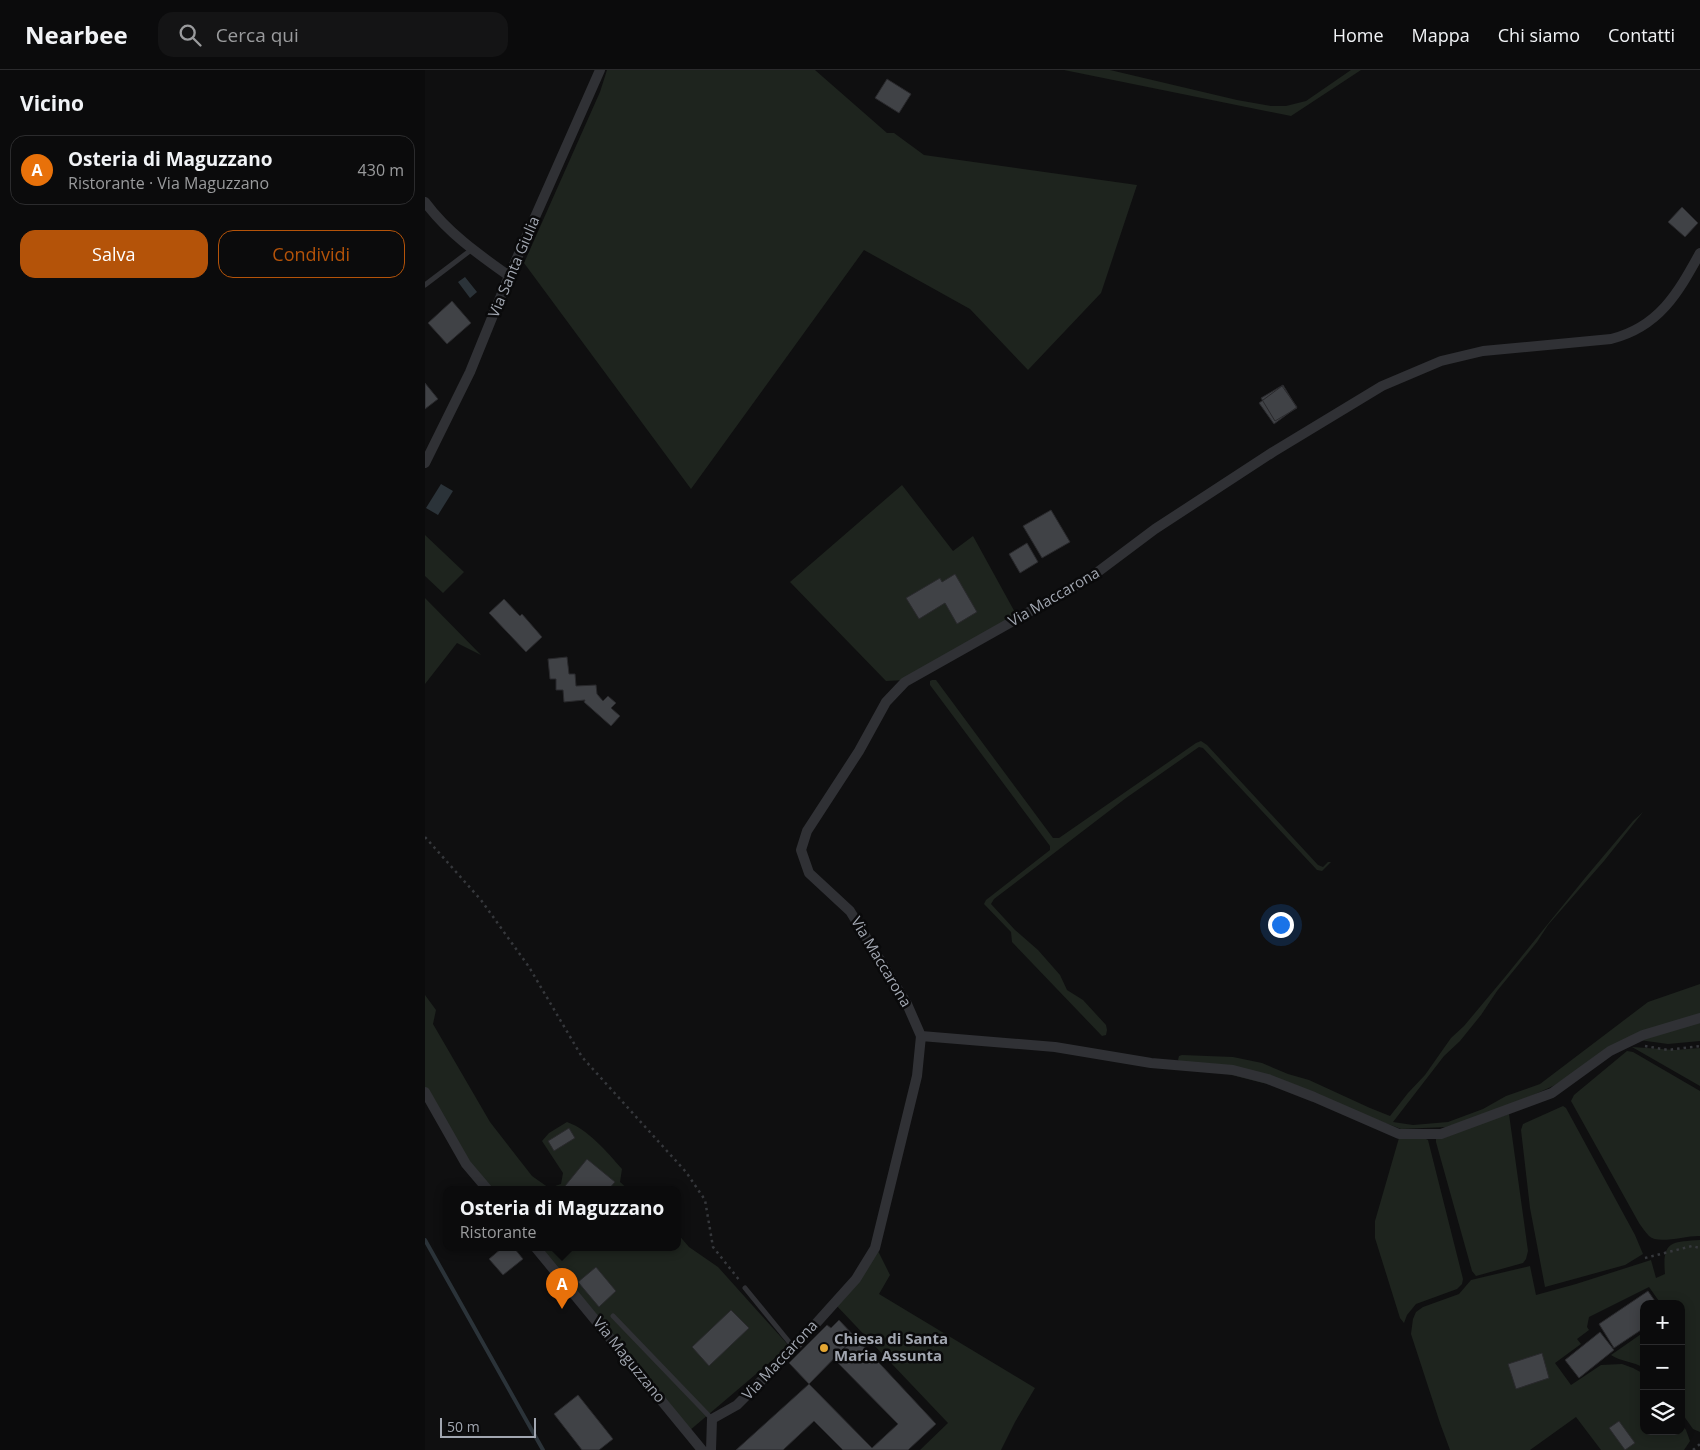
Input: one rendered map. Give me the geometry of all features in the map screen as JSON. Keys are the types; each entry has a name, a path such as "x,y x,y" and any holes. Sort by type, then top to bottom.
{"street":[{"name":"Via Santa Giulia","path":"425,463 470,372 509,276 600,70"},
{"path":"425,202 433,213 471,250 509,276"},
{"name":"Via Maccarona","path":"712,1419 737,1405 794,1348 856,1279 875,1248 917,1076 921,1036 907,1004 850,910 809,873 801,850 807,831 859,751 886,702 905,682 1091,577 1155,529 1273,452 1382,386 1441,361 1483,351 1611,339 1625,336 1644,325 1664,309 1681,288 1700,253"},
{"path":"921,1036 1055,1047 1151,1063 1233,1070 1268,1079 1399,1134 1441,1134 1552,1093 1610,1051 1643,1035 1700,1018"},
{"path":"425,1092 467,1164 485,1186"},
{"name":"Via Maguzzano","path":"538,1251 702,1450"},
{"path":"711,1450 712,1419"}],"lane":[{"path":"425,285 471,250"},
{"path":"745,1288 794,1348"},
{"path":"613,1316 712,1419"}],"path":[{"path":"425,837 481,900 529,967 582,1057 686,1172 705,1200 713,1247 745,1288"},
{"path":"1622,1045 1636,1045 1668,1050 1700,1046"},
{"path":"1645,1258 1692,1246 1700,1248"},
{"path":"1693,1450 1700,1444"}],"shaded area":[{"path":"607,70 815,70 887,133 894,133 924,155 1137,185 1101,293 1028,370 970,309 864,250 691,489 524,263 600,92"},
{"path":"1064,70 1110,70 1237,100 1271,106 1286,106 1306,101 1351,70 1361,70 1291,116"},
{"path":"465,277 477,292 470,298 458,282"},
{"path":"441,484 453,491 438,515 426,508"},
{"path":"902,485 953,551 973,536 1017,616 905,680 886,681 790,582"},
{"path":"425,535 464,572 443,593 425,576"},
{"path":"425,598 481,655 457,643 425,684"},
{"path":"932,680 936,680 1053,838 1059,838 1201,741 1207,745 1318,865 1323,867 1328,862 1331,862 1322,871 1317,870 1203,748 1199,747 1126,798 994,899 991,904 1015,930 1038,950 1060,975 1067,990 1083,1000 1106,1025 1106,1035 1102,1036 1012,942 1011,932 984,904 986,900 1050,850 1050,846 930,685"},
{"path":"1643,812 1604,861 1548,925 1481,1015 1460,1041 1444,1056 1393,1122 1413,1125 1448,1122 1483,1109 1506,1096 1540,1084 1648,1002 1700,984 1700,1015 1638,1033 1553,1086 1503,1109 1446,1127 1401,1129 1331,1100 1178,1060 1179,1056 1182,1055 1233,1057 1262,1063 1288,1074 1309,1080 1390,1116 1425,1075 1451,1038 1464,1026 1585,878 1633,821"},
{"path":"425,995 436,1010 433,1024 490,1122 532,1176 546,1186 487,1186 468,1163 425,1089"},
{"path":"1700,1022 1700,1041 1668,1044 1639,1040"},
{"path":"1632,1047 1675,1050 1700,1048 1700,1086"},
{"path":"1627,1051 1633,1052 1700,1091 1700,1236 1659,1240 1649,1236 1639,1223 1571,1101 1574,1095"},
{"path":"1563,1106 1566,1108 1635,1235 1643,1254 1625,1265 1545,1287 1530,1208 1521,1130 1523,1124"},
{"path":"1509,1114 1528,1251 1523,1263 1476,1276 1472,1271 1436,1138"},
{"path":"567,1122 583,1130 622,1169 620,1182 624,1186 555,1186 561,1184 563,1173 542,1141 549,1133"},
{"path":"1399,1138 1424,1138 1428,1140 1463,1279 1462,1284 1457,1289 1416,1304 1407,1315 1404,1323 1400,1318 1375,1238 1375,1221"},
{"path":"681,1238 689,1247 718,1267 789,1346 689,1431 540,1251 681,1251"},
{"path":"1700,1240 1700,1432 1693,1429 1685,1418 1685,1300 1658,1300 1649,1287 1589,1317 1587,1327 1589,1330 1577,1339 1581,1344 1555,1363 1571,1385 1601,1365 1622,1364 1640,1372 1640,1435 1685,1435 1685,1429 1690,1441 1684,1450 1601,1450 1576,1417 1530,1450 1450,1450 1411,1334 1416,1312 1423,1307 1459,1294 1471,1280 1530,1266 1536,1295 1651,1260 1656,1278 1665,1274 1664,1263 1667,1249 1675,1243"},
{"path":"877,1249 890,1275 879,1294 1035,1388 1001,1450 920,1450 948,1423 835,1304"},
{"path":"1640,1335 1640,1366 1611,1355"}],"building":[{"path":"887,79 911,94 899,113 875,98"},
{"path":"1682,207 1698,223 1685,237 1668,222"},
{"path":"452,301 471,323 447,344 428,323"},
{"path":"425,383 438,399 425,409"},
{"path":"1283,385 1297,408 1275,421 1261,398"},
{"path":"1282,386 1297,407 1274,424 1259,403"},
{"path":"1051,510 1070,542 1042,558 1023,526"},
{"path":"1027,543 1038,562 1020,573 1009,554"},
{"path":"955,574 977,612 957,624 945,603 919,619 906,598 940,578 942,582"},
{"path":"504,599 520,616 522,614 542,637 526,652 489,613"},
{"path":"567,657 569,674 575,674 576,686 596,685 597,694 603,701 608,696 616,703 611,708 620,716 611,726 584,702 585,700 564,702 563,690 556,690 556,679 550,679 548,659"},
{"path":"569,1128 575,1138 554,1151 548,1141"},
{"path":"587,1159 615,1182 612,1186 565,1186"},
{"path":"498,1251 516,1251 523,1259 503,1275 489,1259"},
{"path":"596,1267 616,1291 599,1307 578,1282"},
{"path":"1648,1291 1654,1300 1640,1300 1640,1331 1614,1348 1599,1324"},
{"path":"731,1310 749,1328 709,1366 692,1347"},
{"name":"Chiesa di Santa Maria Assunta","path":"839,1320 855,1337 809,1384 789,1363 827,1325 831,1328"},
{"path":"1600,1332 1614,1350 1579,1378 1565,1360"},
{"path":"855,1337 936,1424 908,1450 843,1450 814,1421 783,1450 736,1450 809,1384 872,1448 898,1424 834,1359"},
{"path":"1542,1353 1549,1378 1516,1389 1508,1364"},
{"path":"578,1395 613,1439 599,1450 582,1450 554,1414"},
{"path":"1619,1421 1635,1443 1625,1450 1609,1428"}],"waterway":[{"path":"425,1240 543,1450"}],"place":[{"name":"Osteria di Maguzzano","path":"562,1309"},
{"name":"Chiesa di Santa Maria Assunta","path":"824,1348"}]}
